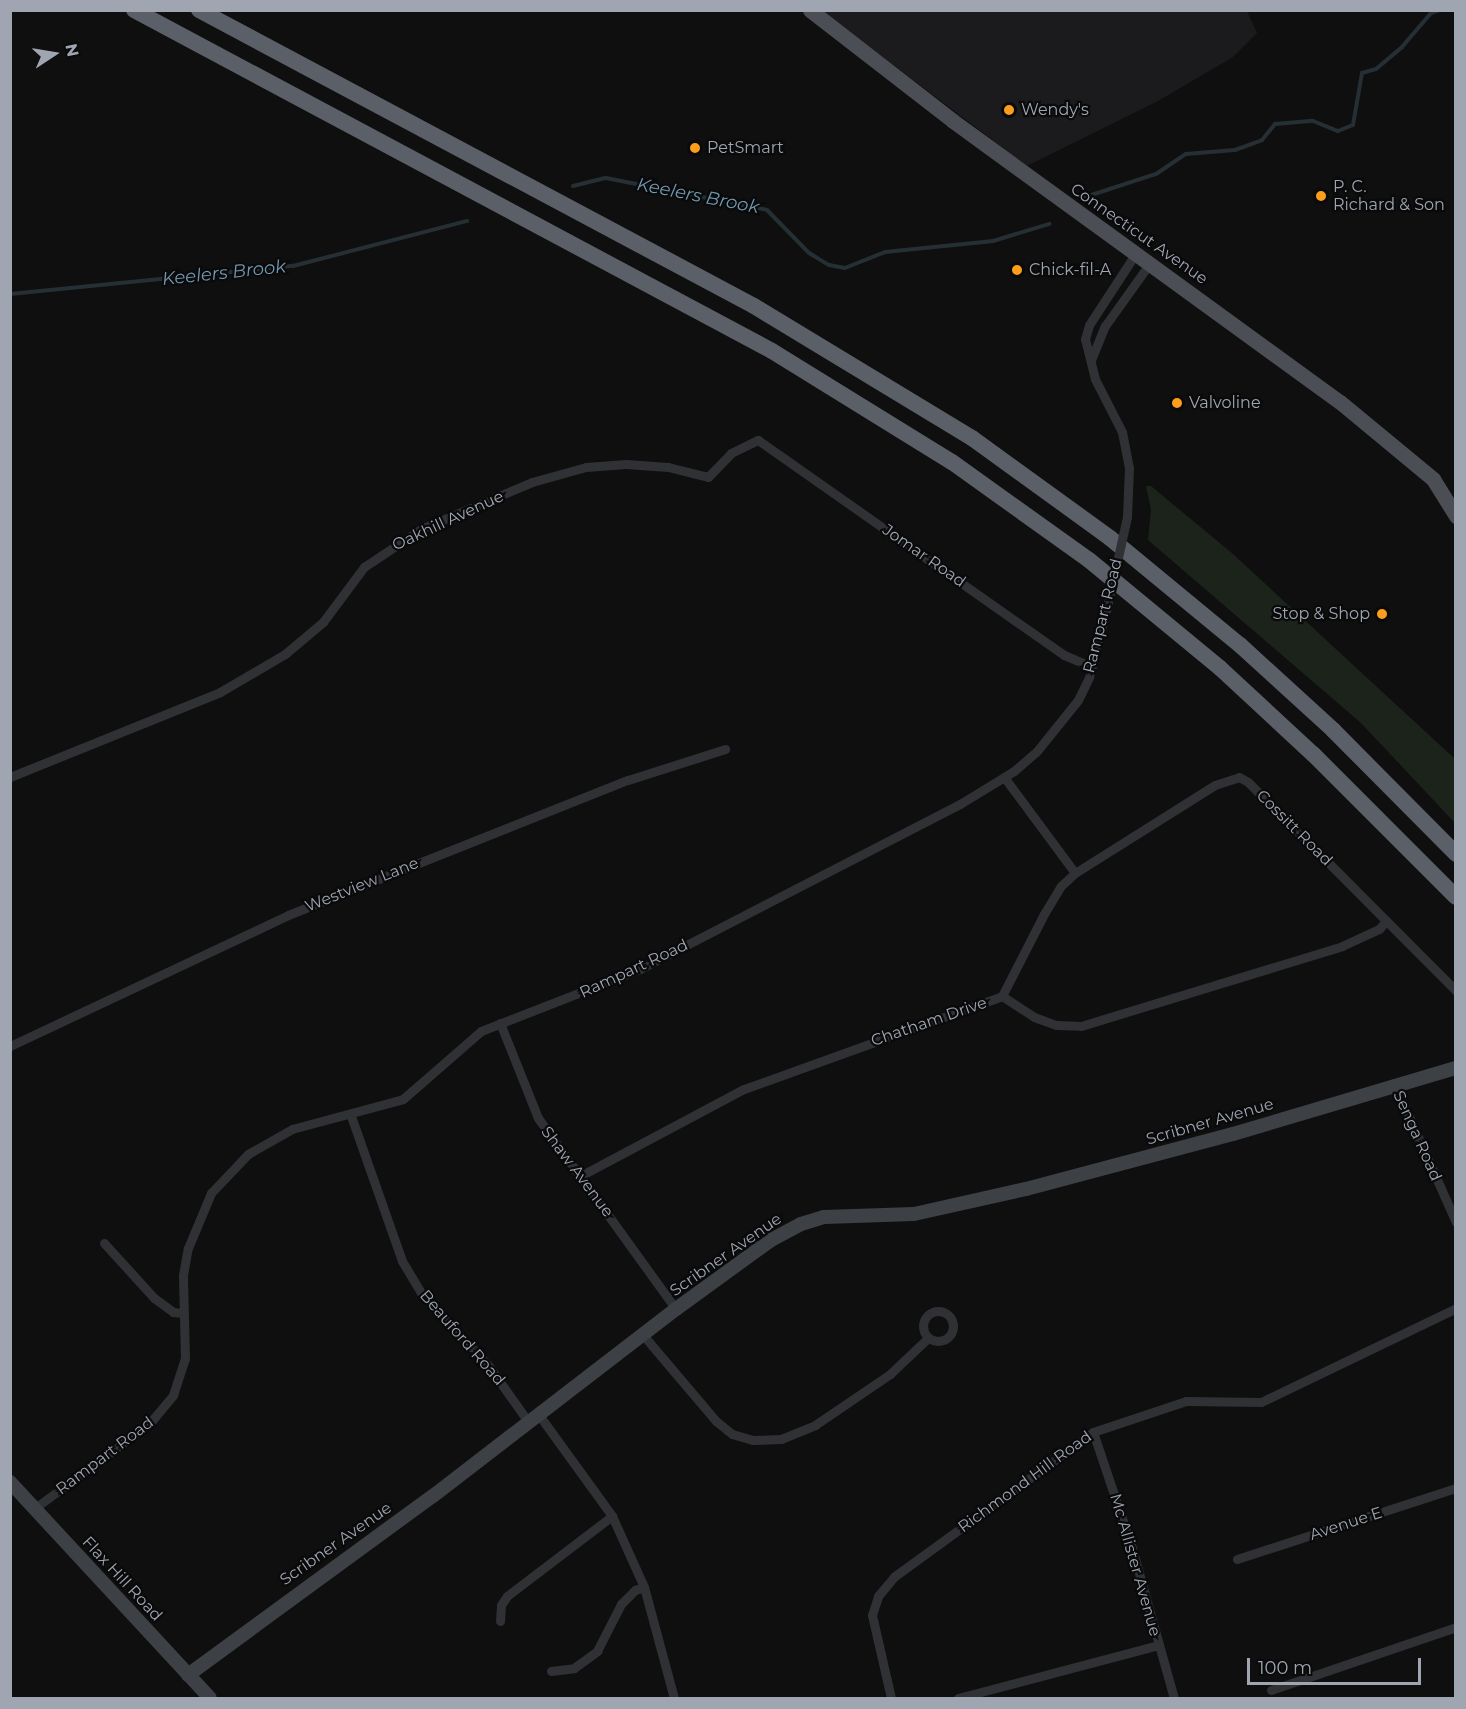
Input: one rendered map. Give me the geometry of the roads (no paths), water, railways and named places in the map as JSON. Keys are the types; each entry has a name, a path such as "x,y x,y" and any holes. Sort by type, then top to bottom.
{"highway":[{"path":"134,10 772,351 952,462 1089,560 1220,668 1313,753 1455,897"},
{"path":"199,10 773,317 972,438 1110,538 1240,645 1333,730 1455,854"}],"main road":[{"name":"Connecticut Avenue","path":"810,10 953,121 1348,408 1449,493 1455,516"}],"street":[{"name":"Rampart Road","path":"34,1508 135,1434 165,1407 179,1383 185,1359 183,1275 188,1248 202,1209 222,1179 248,1154 276,1137 305,1125 351,1116 411,1094 469,1038 500,1023 640,969 960,804 1004,777 1037,752 1078,700 1092,667 1127,517 1130,484 1123,438 1084,350 1089,325 1136,253"},
{"path":"1090,360 1106,326 1150,263"},
{"name":"Jomar Road","path":"758,440 1064,655 1092,667"},
{"name":"Oakhill Avenue","path":"10,777 220,692 285,654 323,622 364,567 421,530 532,482 586,467 668,467 708,477 730,453 758,440"},
{"name":"Westview Lane","path":"10,1046 288,915 628,780 725,749"},
{"path":"1004,777 1075,873"},
{"name":"Cossitt Road","path":"1002,996 1044,914 1061,886 1075,873 1215,785 1239,777 1248,782 1455,991"},
{"name":"Chatham Drive","path":"582,1175 744,1089 1002,996 1034,1017 1056,1025 1081,1026 1342,946 1379,929 1386,921"},
{"name":"Shaw Avenue","path":"500,1023 538,1119 582,1175 676,1309"},
{"name":"Scribner Avenue","path":"188,1675 534,1419 676,1309 771,1240 811,1220 914,1214 1026,1189 1233,1134 1394,1083 1455,1068"},
{"name":"Senga Road","path":"1394,1083 1455,1221"},
{"name":"Beauford Road","path":"351,1116 402,1261 421,1293 488,1365 612,1516 644,1587 674,1698"},
{"path":"104,1243 154,1298 173,1312 183,1313"},
{"name":"Richmond Hill Road","path":"891,1698 872,1615 878,1596 895,1576 1093,1432 1186,1401 1261,1402 1455,1308"},
{"path":"643,1335 717,1422 732,1434 753,1440 781,1439 815,1425 890,1374 928,1338"},
{"name":"Mc Allister Avenue","path":"1093,1432 1132,1548 1174,1698"},
{"name":"Avenue E","path":"1237,1559 1455,1488"},
{"name":"Flax Hill Road","path":"13,1489 34,1508 210,1698"},
{"path":"500,1621 501,1605 507,1596 612,1516"},
{"path":"551,1671 574,1668 597,1651 621,1604 635,1590 644,1587"},
{"path":"1271,1690 1455,1627"},
{"path":"958,1698 1158,1646"}],"waterway":[{"name":"Keelers Brook","path":"1082,198 1156,174 1186,154 1235,150 1262,140 1275,124 1313,121 1338,131 1353,125 1362,73 1376,69 1402,47 1431,13 1440,10"},
{"name":"Keelers Brook","path":"573,186 606,178 767,210 809,253 829,265 845,268 885,252 993,241 1049,224"},
{"name":"Keelers Brook","path":"10,294 293,266 467,221"}],"place":[{"name":"Wendy's","path":"1009,110"},
{"name":"PetSmart","path":"695,148"},
{"name":"P. C. Richard & Son","path":"1321,196"},
{"name":"Chick-fil-A","path":"1017,270"},
{"name":"Valvoline","path":"1177,403"},
{"name":"Stop & Shop","path":"1382,614"}]}
